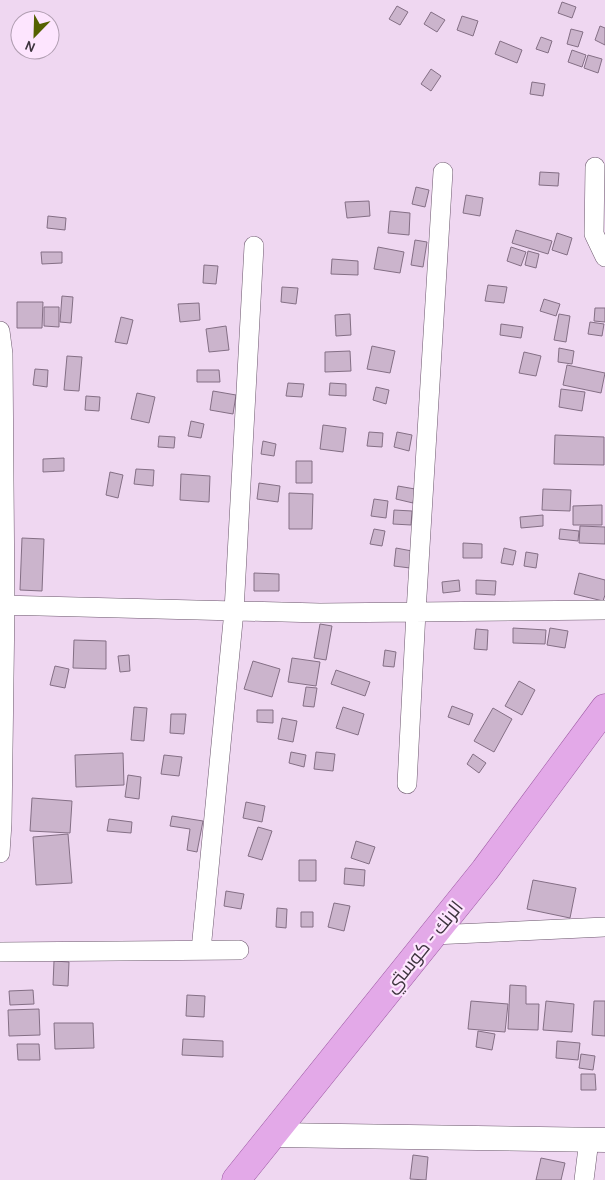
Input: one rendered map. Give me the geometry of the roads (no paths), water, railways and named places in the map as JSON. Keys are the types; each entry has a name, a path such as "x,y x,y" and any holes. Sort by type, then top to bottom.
{"main road":[{"name":"الرنك - كوستي","path":"236,1180 485,870 605,708"}],"street":[{"path":"595,167 594,234 605,257"},
{"path":"407,784 443,172"},
{"path":"201,950 234,611 254,246"},
{"path":"0,331 3,354 2,823 0,853"},
{"path":"3,605 320,613 605,610"},
{"path":"433,935 605,927"},
{"path":"0,952 239,950"},
{"path":"274,1135 597,1140 584,1180"}]}
